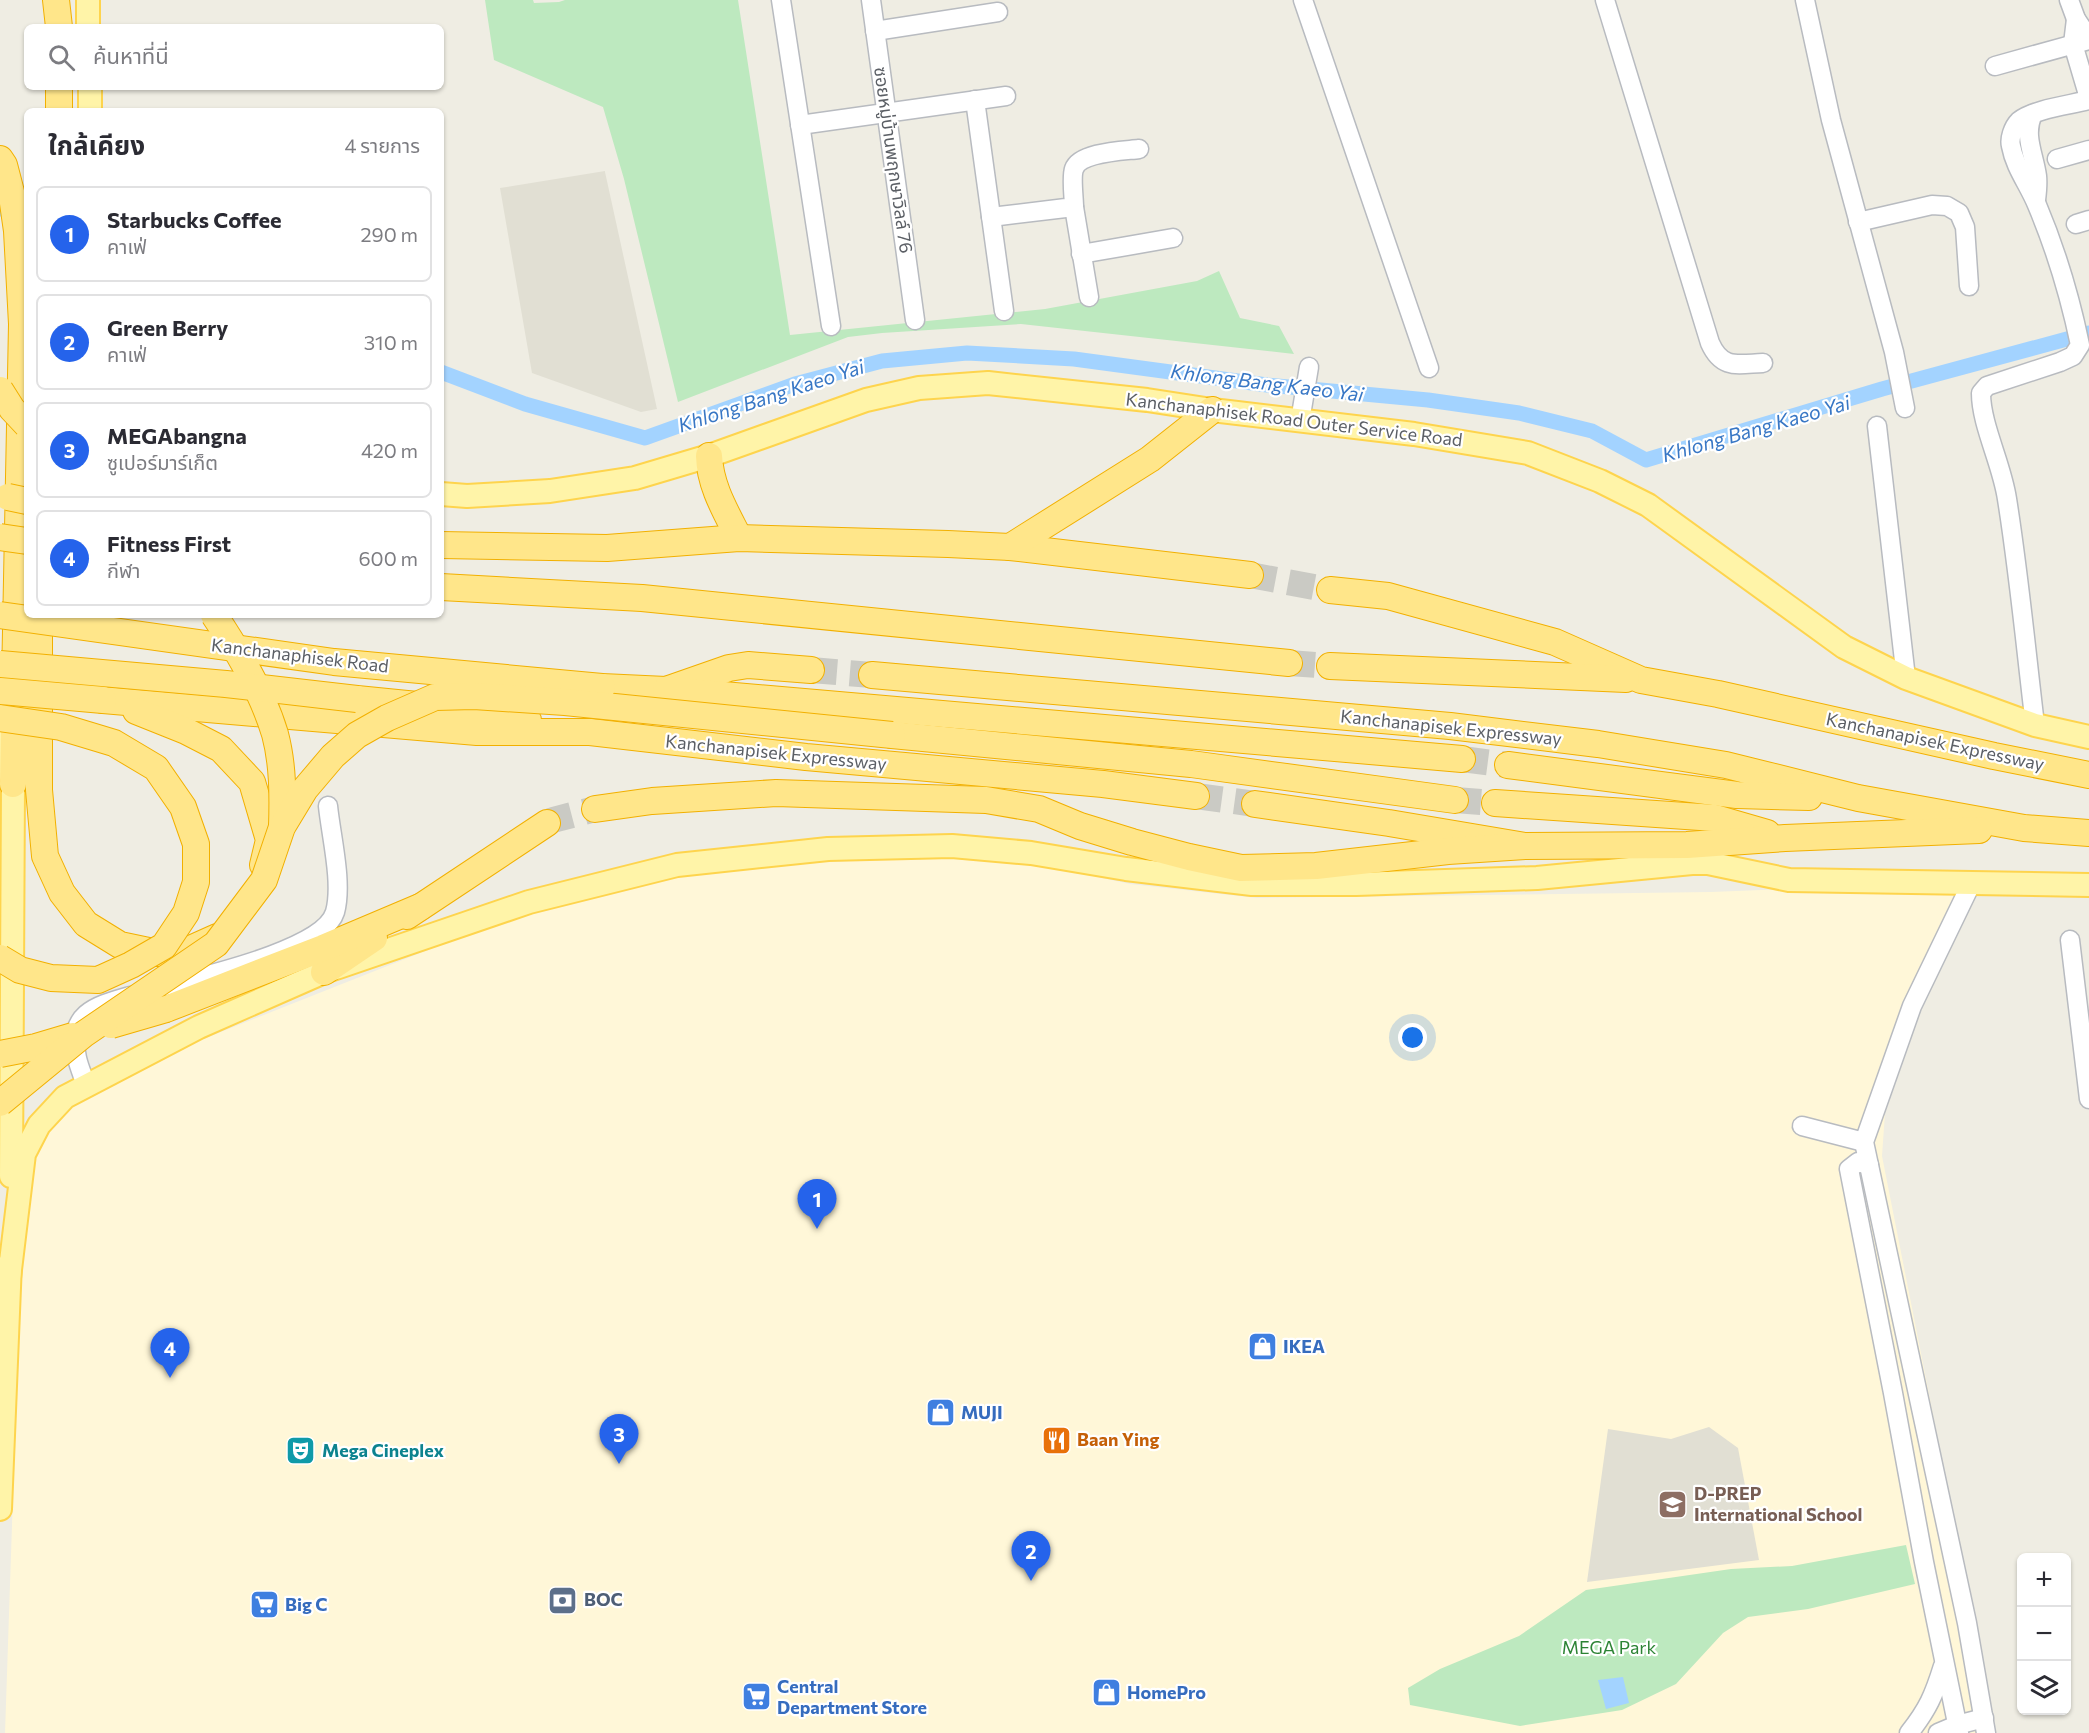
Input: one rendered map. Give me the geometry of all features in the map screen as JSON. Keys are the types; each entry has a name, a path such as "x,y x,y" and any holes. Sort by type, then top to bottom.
{"highway":[{"path":"57,0 59,24"},
{"path":"58,108 59,90"},
{"path":"0,159 4,165 12,196 17,231 22,324 13,783"},
{"path":"0,390 12,409 24,422"},
{"path":"1010,547 1150,459 1212,410"},
{"path":"709,456 714,486 739,538"},
{"path":"0,537 24,541"},
{"path":"444,545 607,548 739,538 1010,547 1250,575"},
{"path":"444,539 482,545"},
{"path":"444,587 642,598 1289,663"},
{"name":"Kanchanapisek Expressway","path":"1330,590 1388,596 1555,642 1641,680 1718,694 2089,775"},
{"name":"Kanchanaphisek Road","path":"0,615 334,662 602,687 666,690"},
{"path":"39,618 39,790 45,856 62,893 86,924 120,945 158,953 188,950 218,936 246,908 260,880 269,840 252,782 221,749 177,727 103,700"},
{"path":"216,618 240,655 275,736 283,795 282,826"},
{"path":"0,664 226,684 356,710"},
{"path":"666,690 729,668 748,665 811,670"},
{"path":"1330,666 1641,680"},
{"name":"Kanchanapisek Expressway","path":"872,675 1450,726 1598,744 1726,765 1858,798 2024,828 2089,833"},
{"path":"666,690 1462,759"},
{"path":"0,691 103,700 356,710"},
{"path":"0,1103 84,1034 216,944 264,880 282,826 305,789 333,756 357,735 387,718 435,697 474,696 565,702 1050,749 1191,764 1455,800"},
{"name":"Kanchanapisek Expressway","path":"356,710 477,711 590,732 806,757 1102,784 1196,796"},
{"path":"0,718 61,727 114,743 156,768 183,807 196,844 196,882 186,913 164,946 98,980 51,978 20,970 0,958"},
{"path":"1508,765 1737,795 1858,798"},
{"path":"595,809 652,801 776,793 986,800 1039,809 1080,826 1132,842 1241,868 1316,866 1448,851 1525,846"},
{"name":"Kanchanapisek Expressway","path":"1496,803 1714,818 1785,838"},
{"name":"Kanchanapisek Expressway","path":"1255,804 1354,817 1525,846 1687,845 1785,838 2024,828"},
{"path":"324,972 547,823"},
{"path":"0,1054 36,1047 166,1009 323,948 420,907"}],"main road":[{"path":"88,0 88,24"},
{"path":"90,90 90,108"},
{"name":"Kanchanaphisek Road Outer Service Road","path":"444,494 467,496 550,491 635,478 709,456 866,400 919,388 988,383 1147,400 1414,434 1528,453 1600,481 1648,505 1844,647 1906,678 2035,725 2089,737"},
{"path":"0,735 13,783 9,1278 0,1509"},
{"path":"9,1278 24,1154 39,1125 64,1097 199,1027 324,972 529,902 677,865 828,849 964,847 1031,853 1126,869 1252,884 1356,884 1538,878 1708,863 1789,880 2089,885"}],"street":[{"path":"781,0 831,326"},
{"name":"ซอยหมู่บ้านพฤกษาวิลล์ 76","path":"871,0 915,320"},
{"path":"1303,0 1429,368"},
{"path":"1605,0 1714,353 1729,364 1763,363"},
{"path":"1805,0 1831,120 1896,362 1904,404"},
{"path":"2035,725 2007,498 1998,458 1981,405 1981,393 1987,386 2073,356 2080,345 2072,304 2049,234 2010,144 2013,130 2019,121 2033,114 2089,99 2085,41 2069,0"},
{"path":"875,31 998,12"},
{"path":"1995,66 2085,41"},
{"path":"800,125 1006,96"},
{"path":"975,100 1004,311"},
{"path":"1089,297 1074,207 1074,170 1080,161 1089,156 1139,149"},
{"path":"2057,159 2089,150"},
{"path":"1858,222 1932,205 1947,206 1959,213 1965,227 1969,286"},
{"path":"991,217 1074,207"},
{"path":"1081,254 1173,238"},
{"path":"1300,421 1309,367"},
{"path":"1877,426 1906,678"},
{"path":"86,1085 77,1057 75,1034 78,1023 85,1013 98,1006 232,969 276,953 309,939 328,924 335,913 337,892 335,854 328,806"},
{"path":"1938,1733 1985,1726 1967,1623 1864,1142 1912,1006 1971,884"},
{"path":"2070,940 2089,1099"},
{"path":"1802,1126 1864,1142"},
{"path":"1869,1165 1858,1162 1849,1169 1943,1663 1958,1729"},
{"path":"1909,1733 1934,1695 1943,1663"}],"shaded area":[{"path":"605,171 657,409 641,412 532,373 500,188"},
{"path":"1006,857 1130,884 1257,898 1711,892 1976,881 1888,1070 1882,1156 1996,1733 5,1733 23,1198 31,1158 43,1132 65,1109 183,1047 458,938 564,902 675,876 773,863"},
{"name":"D-PREP International School","path":"1709,1427 1738,1448 1759,1560 1587,1582 1608,1429 1671,1439"}],"green space":[{"path":"485,0 533,0 534,3 565,0 738,0 790,335 1045,309 1197,281 1219,271 1240,318 1279,326 1294,354 1021,324 882,333 848,337 678,402 624,179 603,107 494,60"},
{"name":"MEGA Park","path":"1906,1545 1915,1584 1808,1609 1748,1617 1723,1633 1676,1684 1622,1710 1520,1726 1410,1705 1408,1688 1440,1669 1519,1636 1586,1590 1731,1569 1792,1566"}],"water":[{"path":"1623,1677 1629,1703 1606,1709 1598,1680"}],"waterway":[{"name":"Khlong Bang Kaeo Yai","path":"0,209 24,206"},
{"name":"Khlong Bang Kaeo Yai","path":"444,373 525,404 645,438 795,384 882,361 967,353 1074,359 1267,385 1428,400 1519,413 1592,431 1646,460 1882,389 2089,333"}],"tunnel":[{"path":"1250,575 1330,590"},
{"path":"1289,663 1330,666"},
{"path":"811,670 872,675"},
{"path":"1462,759 1508,765"},
{"path":"1196,796 1255,804"},
{"path":"1455,800 1495,803"},
{"path":"547,823 595,809"}],"place":[{"name":"Starbucks Coffee","path":"817,1229"},
{"name":"IKEA","path":"1262,1347"},
{"name":"Fitness First","path":"170,1378"},
{"name":"MUJI","path":"940,1413"},
{"name":"Baan Ying","path":"1056,1440"},
{"name":"Mega Cineplex","path":"301,1451"},
{"name":"MEGAbangna","path":"619,1464"},
{"name":"D-PREP International School","path":"1673,1504"},
{"name":"Green Berry","path":"1031,1581"},
{"name":"BOC","path":"563,1600"},
{"name":"Big C","path":"264,1605"},
{"name":"HomePro","path":"1106,1693"},
{"name":"Central Department Store","path":"756,1697"}]}
